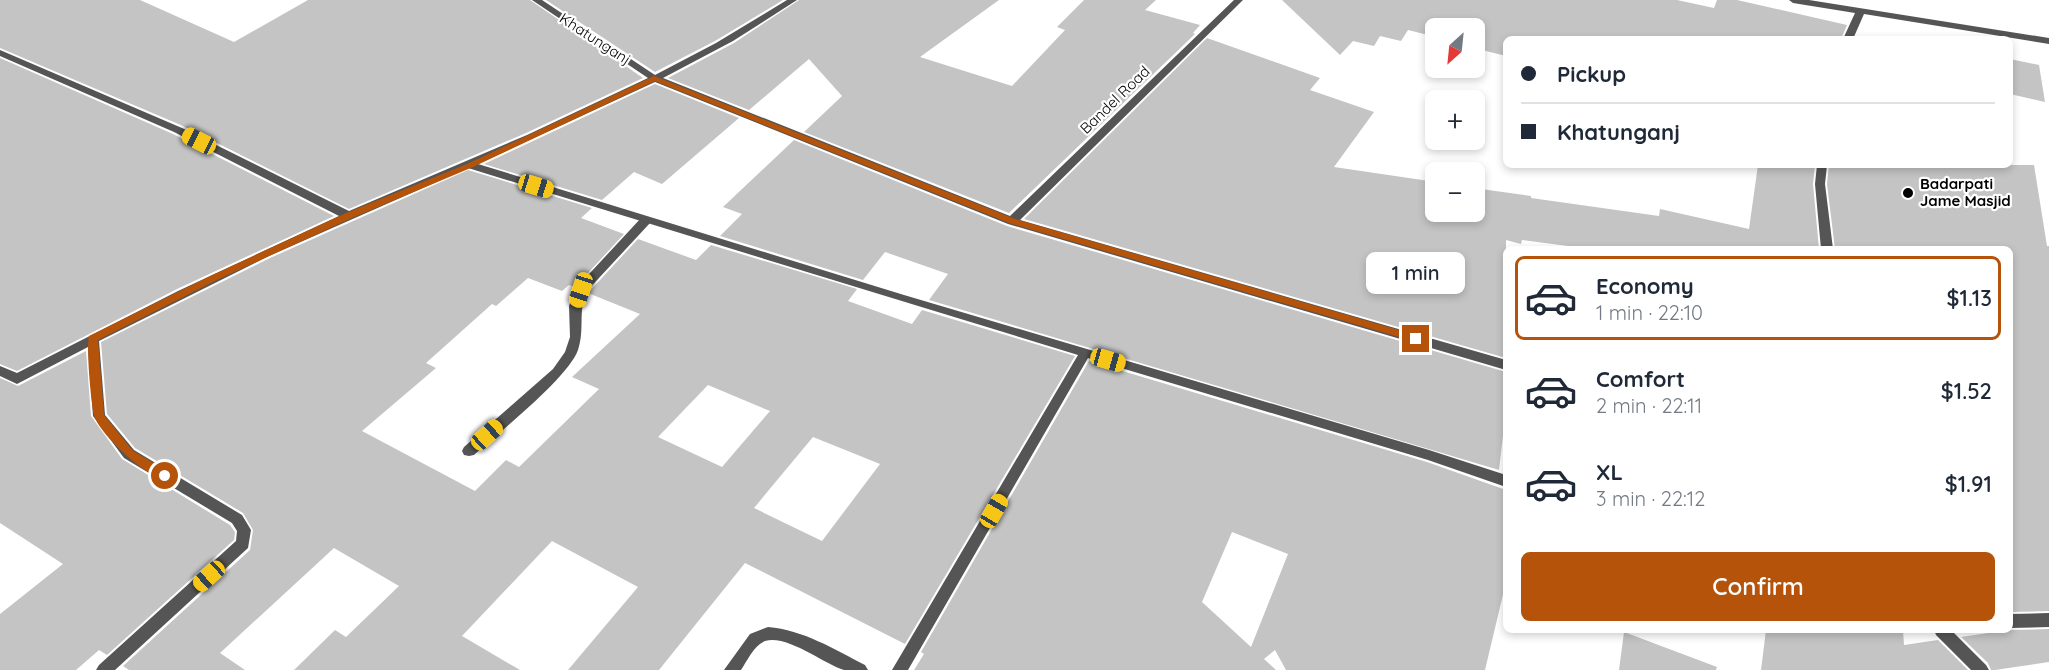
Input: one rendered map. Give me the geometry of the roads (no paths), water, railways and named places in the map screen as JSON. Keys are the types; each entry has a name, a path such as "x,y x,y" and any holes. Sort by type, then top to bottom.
{"street":[{"name":"Khatunganj","path":"536,0 654,78 1012,221 1503,364"},
{"path":"0,371 17,379 214,278 349,216 470,165 654,78 709,51 793,0"},
{"name":"Bandel Road","path":"1012,221 1239,0"},
{"path":"1793,0 2049,41"},
{"path":"1849,36 1860,12"},
{"path":"0,53 178,130 349,216"},
{"path":"470,165 1085,353 1429,455 1503,480"},
{"path":"1822,168 1820,184 1827,246"},
{"path":"469,451 557,372 571,353 576,337 576,306 581,290 646,220"},
{"path":"93,339 99,416 105,424 129,454 237,519 244,530 243,544 104,670"},
{"path":"900,670 1085,353"},
{"path":"2013,621 2049,620"},
{"path":"732,670 756,637 766,633 787,636 860,670"},
{"path":"1944,633 1981,670"}],"place":[{"name":"Badarpati Jame Masjid","path":"1908,193"}]}
